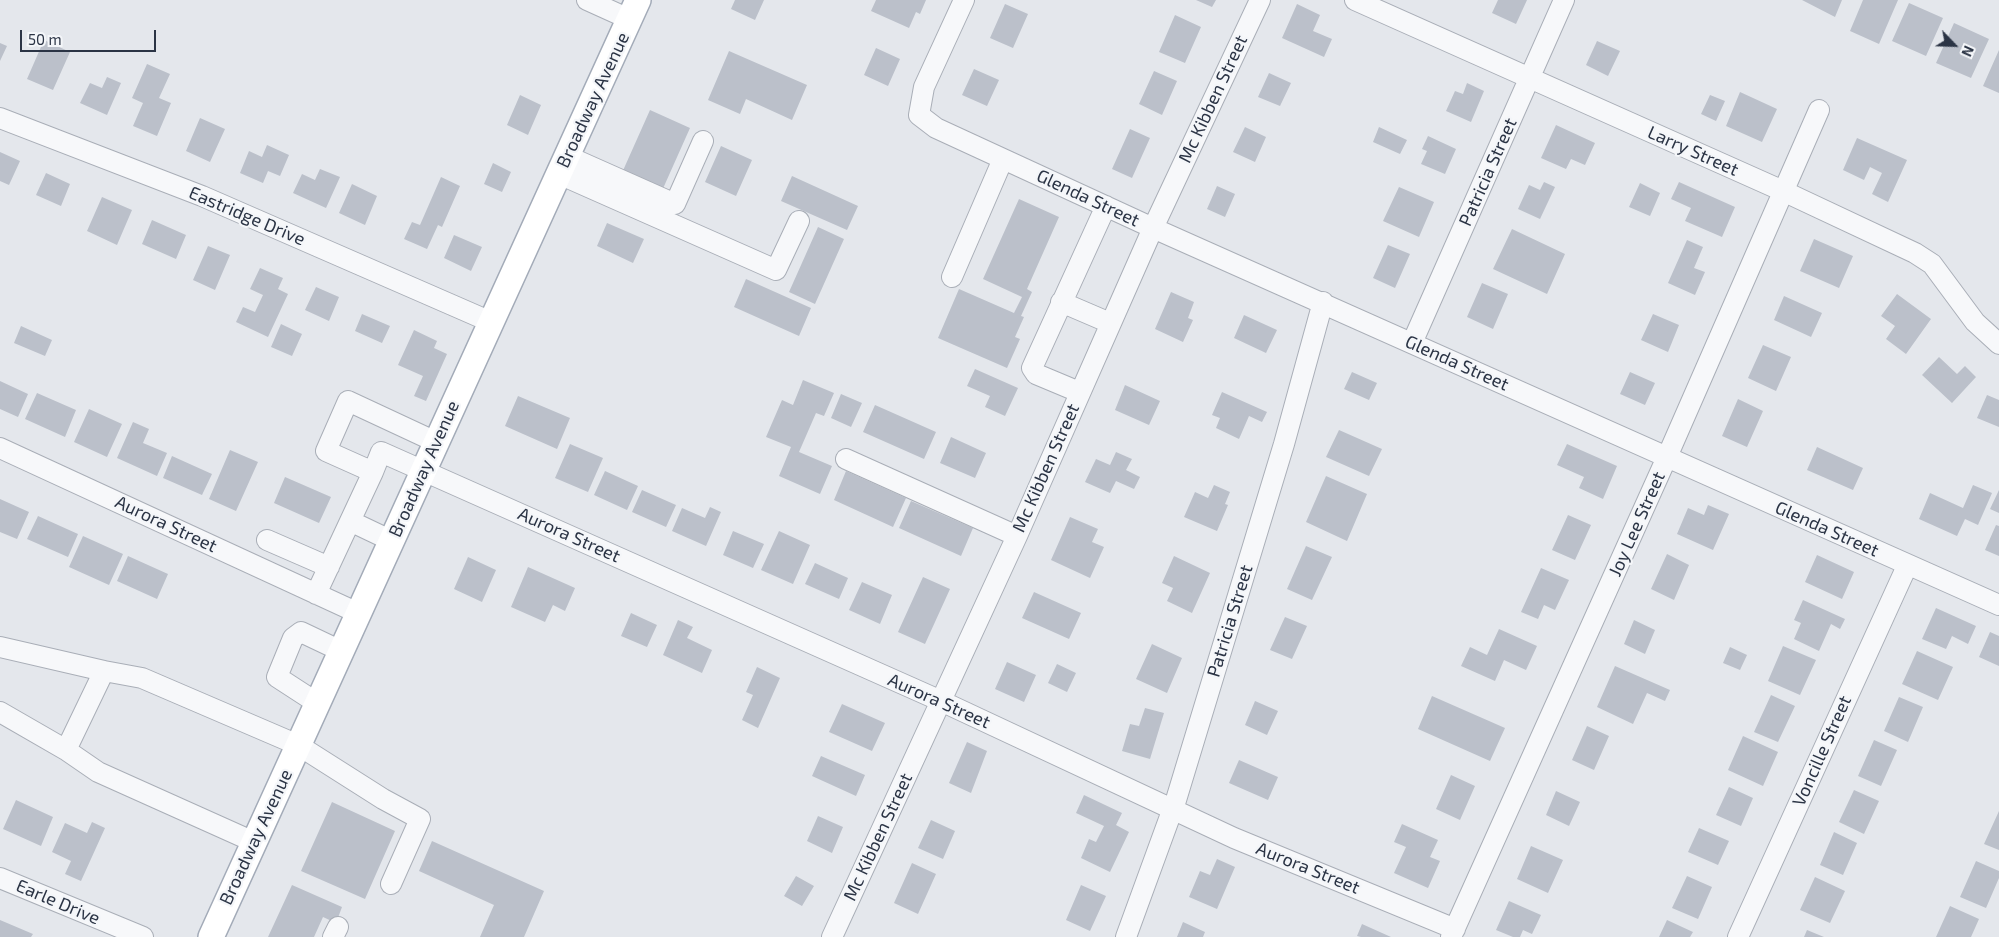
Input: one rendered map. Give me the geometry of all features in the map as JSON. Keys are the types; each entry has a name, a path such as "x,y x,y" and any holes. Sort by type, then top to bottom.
{"main road":[{"name":"Broadway Avenue","path":"210,937 634,10"}],"street":[{"path":"587,0 634,10"},
{"name":"Glenda Street","path":"964,0 924,87 919,115 936,128 1153,228 1323,302 1999,606"},
{"name":"Mc Kibben Street","path":"832,937 1017,536 1153,228 1260,0"},
{"name":"Larry Street","path":"1355,0 1783,191 1915,254 1932,264 1975,322 1999,344"},
{"name":"Patricia Street","path":"1412,343 1564,0"},
{"name":"Joy Lee Street","path":"1453,933 1667,457 1819,110"},
{"name":"Eastridge Drive","path":"0,118 202,196 492,322"},
{"path":"563,165 675,204 702,141"},
{"path":"952,276 1003,159"},
{"path":"563,165 776,270 799,221"},
{"path":"1079,392 1036,374 1032,368 1106,206"},
{"path":"1061,302 1110,323"},
{"name":"Patricia Street","path":"1126,937 1173,808 1284,444 1323,302"},
{"path":"372,472 326,451 348,402 436,442"},
{"path":"316,594 395,423"},
{"name":"Aurora Street","path":"0,448 358,613"},
{"name":"Aurora Street","path":"381,452 941,701 1234,838 1453,933"},
{"path":"846,459 1017,536"},
{"path":"350,521 392,541"},
{"path":"267,540 329,567"},
{"name":"Voncille Street","path":"1738,937 1907,566"},
{"path":"317,703 277,677 293,638 302,632 341,651"},
{"path":"0,647 142,678 298,745 382,799 420,819 392,884"},
{"path":"66,750 104,671"},
{"path":"0,712 66,750 98,772 254,842"},
{"name":"Earle Drive","path":"0,878 102,929 143,937"}],"building":[{"path":"735,0 764,0 755,20 731,9"},
{"path":"876,0 926,0 920,14 916,12 909,28 871,11"},
{"path":"1196,0 1216,0 1212,7"},
{"path":"1498,0 1527,0 1516,24 1492,13"},
{"path":"1802,0 1842,0 1835,17"},
{"path":"1863,0 1898,0 1879,44 1850,31"},
{"path":"1909,3 1943,18 1926,56 1892,41"},
{"path":"1005,4 1028,14 1013,48 990,38"},
{"path":"1297,4 1320,15 1313,31 1332,39 1324,57 1282,38"},
{"path":"1175,15 1201,27 1185,63 1159,52"},
{"path":"1954,23 1989,39 1971,78 1936,63"},
{"path":"44,40 70,52 53,90 27,79"},
{"path":"1597,41 1620,51 1608,76 1586,65"},
{"path":"0,43 7,46 0,61"},
{"path":"876,48 900,59 888,86 864,75"},
{"path":"1999,50 1999,93 1983,86"},
{"path":"729,51 807,85 792,120 746,99 740,114 708,100"},
{"path":"147,64 170,74 159,98 171,103 157,136 133,126 143,103 132,98"},
{"path":"974,69 999,80 987,106 962,95"},
{"path":"1154,71 1177,81 1162,115 1139,104"},
{"path":"1269,73 1291,83 1280,106 1258,97"},
{"path":"107,77 121,83 107,115 80,103 90,83 102,88"},
{"path":"1467,83 1484,91 1471,122 1446,111 1455,91 1463,94"},
{"path":"1740,92 1777,109 1762,142 1726,126"},
{"path":"520,95 541,105 528,135 507,125"},
{"path":"1710,95 1725,101 1716,121 1701,114"},
{"path":"650,110 690,128 661,193 621,175"},
{"path":"200,118 225,129 210,162 186,151"},
{"path":"1556,125 1595,143 1585,165 1571,159 1566,169 1541,158"},
{"path":"1245,127 1266,137 1255,162 1233,152"},
{"path":"1379,127 1407,140 1400,154 1373,142"},
{"path":"1130,129 1150,138 1132,178 1112,169"},
{"path":"1428,136 1456,149 1445,174 1421,164 1427,151 1422,149"},
{"path":"1857,138 1907,160 1888,202 1872,194 1882,173 1870,167 1864,180 1843,170"},
{"path":"267,145 289,155 280,176 268,171 263,183 240,173 249,151 262,157"},
{"path":"721,146 752,160 736,196 705,182"},
{"path":"0,152 20,161 9,185 0,181"},
{"path":"493,163 511,172 502,192 484,184"},
{"path":"320,169 340,177 326,208 293,193 302,174 315,180"},
{"path":"46,173 70,184 61,206 36,195"},
{"path":"792,176 858,206 847,230 781,201"},
{"path":"441,177 460,186 442,227 438,225 427,249 404,239 412,222 420,225"},
{"path":"1544,182 1555,187 1540,219 1518,209 1529,185 1540,190"},
{"path":"1679,182 1735,207 1722,237 1685,221 1691,208 1671,199"},
{"path":"1640,183 1660,193 1650,216 1629,207"},
{"path":"352,184 377,196 365,225 339,213"},
{"path":"1217,186 1235,194 1225,217 1207,209"},
{"path":"1399,187 1434,202 1419,237 1383,221"},
{"path":"102,197 132,210 117,245 87,231"},
{"path":"1019,199 1059,217 1027,289 1032,292 1021,316 1024,317 1015,337 1020,339 1007,368 938,338 959,289 1014,313 1022,297 983,279"},
{"path":"152,220 186,235 176,259 142,244"},
{"path":"607,223 644,239 633,263 597,246"},
{"path":"818,227 844,239 815,304 789,292"},
{"path":"1512,229 1565,254 1547,294 1493,269"},
{"path":"454,235 482,247 471,271 444,258"},
{"path":"1814,239 1853,256 1839,288 1800,271"},
{"path":"1687,240 1703,247 1694,268 1705,272 1695,295 1668,283"},
{"path":"1388,245 1410,254 1395,288 1373,278"},
{"path":"208,246 230,255 215,290 193,280"},
{"path":"260,268 283,278 278,289 288,294 268,337 236,322 243,307 255,312 263,295 250,289"},
{"path":"746,279 811,308 799,336 734,307"},
{"path":"1482,283 1508,294 1493,329 1467,317"},
{"path":"316,287 339,297 329,321 305,310"},
{"path":"1171,292 1194,302 1188,318 1193,320 1183,342 1155,329"},
{"path":"1897,294 1931,319 1906,354 1886,339 1895,326 1881,316"},
{"path":"1784,296 1822,313 1811,337 1774,320"},
{"path":"362,314 390,326 382,343 355,331"},
{"path":"1653,314 1679,325 1668,352 1641,340"},
{"path":"1244,315 1277,330 1266,353 1234,338"},
{"path":"281,324 302,334 292,356 271,347"},
{"path":"21,326 52,340 45,356 14,343"},
{"path":"414,330 437,341 434,348 447,354 426,401 414,396 423,376 398,365"},
{"path":"1763,345 1791,357 1776,391 1748,378"},
{"path":"1939,357 1957,374 1965,366 1976,377 1952,403 1922,375"},
{"path":"975,369 1018,388 1005,416 985,407 990,396 967,386"},
{"path":"1352,372 1377,383 1369,400 1344,389"},
{"path":"1630,372 1655,383 1645,405 1620,394"},
{"path":"803,380 834,393 824,416 816,413 799,452 832,466 820,494 779,476 791,447 766,437 782,400 793,405"},
{"path":"0,381 28,394 18,417 0,409"},
{"path":"1125,385 1160,401 1149,425 1115,410"},
{"path":"1222,392 1267,412 1262,422 1249,416 1239,439 1216,428 1220,418 1212,415"},
{"path":"37,393 76,410 65,437 25,419"},
{"path":"841,394 862,403 851,427 831,418"},
{"path":"1987,395 1999,400 1999,427 1977,418"},
{"path":"518,396 570,418 557,449 505,426"},
{"path":"1738,399 1763,411 1747,447 1722,436"},
{"path":"875,405 936,432 924,459 863,432"},
{"path":"89,409 122,424 107,457 74,442"},
{"path":"133,422 149,429 143,443 167,453 157,476 117,458"},
{"path":"1339,430 1382,449 1369,476 1326,457"},
{"path":"951,437 986,453 975,478 940,463"},
{"path":"570,444 603,458 588,492 555,478"},
{"path":"1567,444 1617,466 1603,499 1579,488 1584,477 1557,465"},
{"path":"1817,447 1863,468 1853,490 1807,470"},
{"path":"230,450 258,462 236,511 209,499"},
{"path":"1116,452 1132,459 1126,470 1140,477 1134,489 1116,481 1110,493 1085,482 1096,459 1110,465"},
{"path":"172,456 212,474 202,495 163,478"},
{"path":"605,471 638,486 627,510 594,495"},
{"path":"846,471 906,498 893,527 834,500"},
{"path":"1326,476 1367,494 1347,541 1306,522"},
{"path":"285,477 331,497 319,523 274,503"},
{"path":"1214,485 1230,492 1225,504 1228,505 1217,531 1184,517 1195,492 1208,498"},
{"path":"1973,485 1992,493 1978,525 1965,519 1957,536 1919,519 1930,493 1963,508"},
{"path":"642,490 676,505 666,527 632,512"},
{"path":"1999,490 1999,513 1990,509"},
{"path":"0,499 29,512 17,539 0,532"},
{"path":"911,501 973,528 961,556 899,528"},
{"path":"1708,505 1729,514 1713,550 1677,534 1688,508 1704,515"},
{"path":"710,507 721,512 706,546 672,531 682,508 705,518"},
{"path":"1568,515 1591,525 1575,560 1552,550"},
{"path":"38,516 78,534 68,557 27,539"},
{"path":"1070,517 1098,529 1092,542 1104,547 1090,578 1051,560"},
{"path":"1996,525 1999,526 1999,556 1985,550"},
{"path":"733,531 764,544 753,568 723,555"},
{"path":"779,531 810,545 793,584 761,570"},
{"path":"83,536 123,554 109,585 69,567"},
{"path":"1306,546 1332,557 1312,600 1287,589"},
{"path":"1667,554 1689,565 1674,600 1651,589"},
{"path":"1817,555 1854,572 1842,599 1805,582"},
{"path":"128,556 168,574 157,599 117,581"},
{"path":"1174,556 1210,573 1192,613 1167,601 1173,588 1162,583"},
{"path":"468,557 496,570 482,602 454,589"},
{"path":"815,563 848,578 839,599 805,584"},
{"path":"528,567 575,588 565,611 553,605 545,622 511,607"},
{"path":"1541,568 1569,580 1555,610 1544,605 1538,619 1521,612"},
{"path":"923,577 950,589 925,644 898,632"},
{"path":"862,582 892,595 880,624 849,610"},
{"path":"1034,592 1081,613 1069,639 1022,618"},
{"path":"1803,600 1845,619 1840,629 1831,624 1819,651 1794,639 1801,623 1794,620"},
{"path":"1936,608 1976,626 1968,644 1952,636 1946,649 1922,639"},
{"path":"631,613 657,625 647,647 621,636"},
{"path":"1285,617 1307,626 1292,659 1270,650"},
{"path":"678,620 693,627 687,638 712,650 702,673 663,655"},
{"path":"1634,620 1655,630 1645,654 1624,644"},
{"path":"1499,629 1537,646 1526,670 1504,660 1495,681 1461,666 1470,647 1487,655"},
{"path":"1990,632 1999,636 1999,666 1979,657"},
{"path":"1152,644 1182,658 1167,693 1136,679"},
{"path":"1783,646 1816,660 1800,695 1768,681"},
{"path":"1730,647 1747,655 1740,670 1723,663"},
{"path":"1917,651 1953,667 1938,700 1902,684"},
{"path":"1007,662 1036,675 1024,702 995,689"},
{"path":"1057,664 1076,673 1067,692 1048,683"},
{"path":"1615,666 1670,690 1665,701 1647,693 1633,724 1597,707"},
{"path":"757,667 780,678 758,728 742,720 753,695 746,692"},
{"path":"1771,695 1795,706 1778,742 1754,732"},
{"path":"1432,696 1505,728 1490,761 1418,729"},
{"path":"1899,697 1923,707 1908,742 1884,731"},
{"path":"1255,701 1278,711 1267,735 1245,725"},
{"path":"842,704 885,723 872,751 829,732"},
{"path":"1145,708 1164,713 1150,759 1122,751 1130,724 1139,726"},
{"path":"1587,726 1609,736 1594,770 1572,760"},
{"path":"1743,736 1778,752 1763,786 1728,770"},
{"path":"1874,740 1897,750 1881,786 1858,776"},
{"path":"967,742 987,751 971,793 949,783"},
{"path":"821,756 865,775 856,796 812,776"},
{"path":"1239,760 1278,777 1268,800 1229,783"},
{"path":"1451,775 1475,786 1460,820 1436,809"},
{"path":"1729,787 1753,798 1741,826 1716,815"},
{"path":"1854,790 1879,801 1864,834 1839,822"},
{"path":"1556,791 1580,802 1569,826 1546,815"},
{"path":"1084,795 1122,813 1116,825 1129,832 1110,872 1081,858 1089,839 1096,842 1104,826 1076,813"},
{"path":"16,800 53,817 41,846 3,829"},
{"path":"332,802 395,831 365,899 301,871"},
{"path":"1999,811 1999,850 1984,844"},
{"path":"818,816 843,827 832,853 807,841"},
{"path":"931,820 955,831 943,859 918,848"},
{"path":"92,822 105,828 81,881 65,874 71,861 52,852 65,823 87,833"},
{"path":"1402,824 1438,840 1430,857 1440,861 1428,888 1394,873 1406,847 1394,842"},
{"path":"1699,828 1729,841 1718,865 1688,852"},
{"path":"1834,832 1857,843 1843,875 1820,865"},
{"path":"432,841 544,891 524,937 480,937 494,905 419,871"},
{"path":"1531,846 1563,860 1548,893 1517,879"},
{"path":"1217,859 1235,867 1217,909 1189,897 1200,871 1210,875"},
{"path":"1976,861 1999,871 1999,878 1986,908 1960,897"},
{"path":"912,863 936,874 918,914 894,903"},
{"path":"796,876 814,886 802,906 784,896"},
{"path":"1687,876 1712,887 1698,919 1672,908"},
{"path":"1815,877 1845,891 1830,923 1800,910"},
{"path":"292,885 342,907 336,923 323,917 314,937 268,937"},
{"path":"1081,885 1106,896 1090,931 1066,920"},
{"path":"1509,901 1541,915 1532,934 1523,930 1520,937 1513,937 1496,930"},
{"path":"1950,906 1979,919 1971,937 1936,937"},
{"path":"0,920 33,934 31,937 0,937"},
{"path":"1667,920 1693,932 1690,937 1659,937"},
{"path":"1183,922 1205,932 1203,937 1177,937"},
{"path":"1362,924 1391,937 1357,936"},
{"path":"1807,930 1824,937 1804,937"}]}
